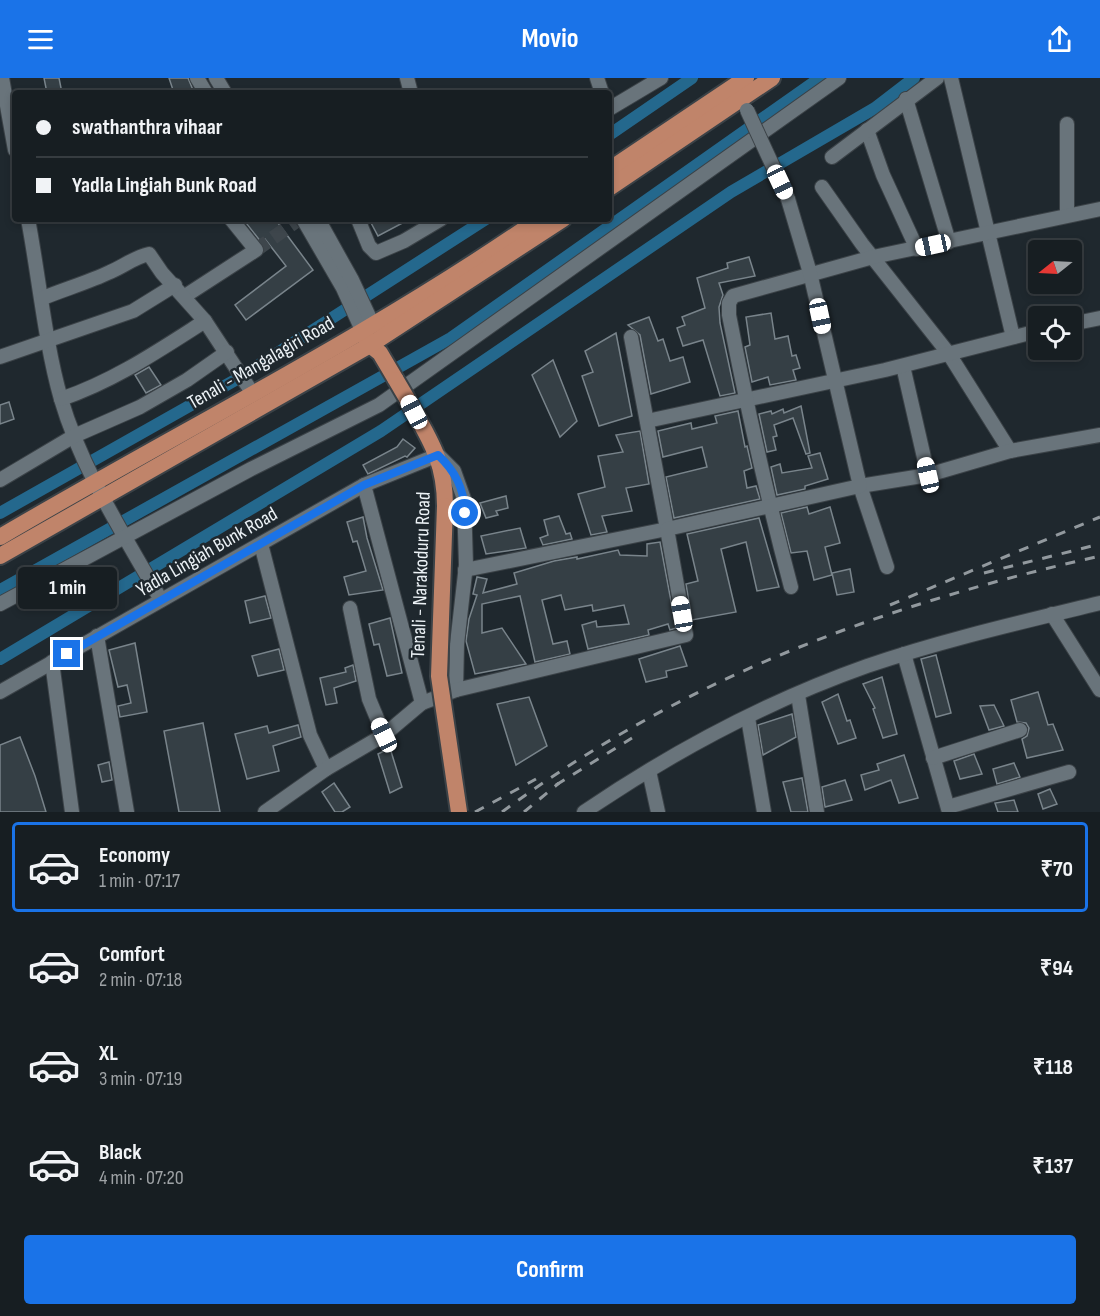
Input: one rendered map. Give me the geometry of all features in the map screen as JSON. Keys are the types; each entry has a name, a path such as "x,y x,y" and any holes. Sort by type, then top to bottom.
{"main road":[{"path":"612,168 740,90 772,78"},
{"path":"612,186 740,90"},
{"path":"460,279 535,222"},
{"path":"370,332 558,222"},
{"name":"Tenali - Mangalagiri Road","path":"0,537 93,476 250,388 370,332"},
{"name":"Tenali - Mangalagiri Road","path":"0,556 106,503 370,332"},
{"name":"Tenali - Narakoduru Road","path":"370,332 434,449 443,472 445,506 439,676 459,812"}],"street":[{"path":"2,78 12,133"},
{"path":"612,107 661,78"},
{"path":"0,604 123,532 379,405 839,78"},
{"path":"832,157 906,99 937,78"},
{"path":"951,78 1013,337"},
{"path":"740,90 788,199 810,273 860,486 887,567"},
{"path":"906,99 949,242"},
{"path":"1067,124 1067,214"},
{"path":"867,130 883,176 917,249"},
{"path":"822,187 949,354 1010,452"},
{"path":"791,587 769,506 746,399 729,303 733,296 740,292 873,257 949,242 1067,214 1100,209"},
{"path":"29,222 61,399 77,441 106,503 161,600"},
{"path":"185,296 256,250 233,222"},
{"path":"301,222 348,284"},
{"path":"319,222 370,332"},
{"path":"359,222 369,246 376,253 404,241 436,222"},
{"path":"43,298 123,267 138,256 149,254 162,273 205,321 250,388"},
{"path":"0,357 133,311 175,285"},
{"path":"1082,322 1100,318"},
{"path":"61,399 119,375 205,321"},
{"path":"647,421 903,366 1028,333"},
{"path":"265,812 326,770 384,735 422,704 456,690 686,635 631,337"},
{"path":"0,480 77,441 229,355"},
{"path":"903,366 928,475"},
{"path":"465,570 667,529 860,486 928,475 1010,452 1100,435"},
{"path":"434,449 454,471 464,499 465,570 457,644 456,690"},
{"name":"Yadla Lingiah Bunk Road","path":"0,692 364,485 434,449"},
{"path":"364,485 422,704"},
{"path":"261,544 310,735 326,770"},
{"path":"584,812 649,771 748,718 798,695 904,654 1100,603"},
{"path":"350,608 369,699 384,735"},
{"path":"1052,614 1100,690"},
{"path":"97,636 127,812"},
{"path":"904,654 948,809 1069,771"},
{"path":"52,662 72,812"},
{"path":"798,695 817,812"},
{"path":"748,718 764,812"},
{"path":"933,758 1020,730"},
{"path":"649,771 658,812"}],"building":[{"path":"44,78 59,78 61,90 46,90"},
{"path":"169,78 188,78 193,90 173,90"},
{"path":"245,222 277,222 313,270 246,320 235,305 286,266 265,239 261,242"},
{"path":"371,222 404,222 378,236"},
{"path":"749,257 755,276 719,283 723,295 719,307 720,323 735,393 720,396 703,340 683,346 677,328 685,325 682,317 705,308 697,278 728,268 727,263"},
{"path":"771,313 775,339 788,336 792,356 796,355 800,368 793,370 796,380 770,385 768,377 752,382 745,347 750,345 746,317"},
{"path":"649,317 658,341 663,339 670,361 683,357 690,382 651,394 640,335 628,325"},
{"path":"616,333 632,416 599,426 582,376 593,372 585,351"},
{"path":"553,360 577,421 560,437 532,375"},
{"path":"149,367 161,385 146,393 135,375"},
{"path":"9,402 14,419 0,424 0,405"},
{"path":"801,406 810,453 806,454 793,418 774,425 777,436 773,437 776,450 767,452 759,414 771,411 772,414 783,409 784,413"},
{"path":"738,411 752,468 744,471 747,488 756,486 760,499 674,518 666,477 707,467 702,447 663,457 658,431 691,423 692,429 717,423 715,416"},
{"path":"640,431 649,484 626,488 632,511 602,516 607,532 591,535 578,494 605,487 598,456 623,452 616,435"},
{"path":"403,439 415,448 407,457 368,474 363,465 397,447"},
{"path":"820,453 828,479 805,486 805,489 777,495 771,467 780,464 782,473 812,468 808,456"},
{"path":"506,496 508,508 496,511 498,515 486,518 480,503"},
{"path":"807,507 809,514 830,507 840,543 825,547 832,575 814,580 807,551 791,553 781,513"},
{"path":"559,516 566,534 570,533 572,539 543,545 540,538 548,535 544,520"},
{"path":"363,517 383,590 349,595 344,577 366,571 357,541 353,542 347,522"},
{"path":"759,518 779,587 757,591 746,542 721,549 736,612 692,620 686,584 698,581 687,534"},
{"path":"520,528 526,548 486,554 481,536"},
{"path":"660,542 676,628 670,630 668,624 648,630 649,635 588,649 582,625 596,621 597,627 629,624 624,605 593,611 592,605 565,610 561,595 542,600 553,644 567,641 570,654 535,662 520,596 482,604 482,633 502,628 526,664 475,674 466,641 469,619 477,595 473,594 477,577 487,579 483,593 517,584 514,573 554,561 577,557 577,559 618,550 620,555 647,556 647,544"},
{"path":"850,569 854,592 837,595 832,573"},
{"path":"265,596 271,618 250,623 245,601"},
{"path":"390,618 402,673 387,676 379,644 374,645 369,624"},
{"path":"135,643 147,712 120,717 118,706 131,703 127,685 118,687 109,650"},
{"path":"680,646 687,666 666,671 667,677 646,682 639,659"},
{"path":"279,649 284,670 258,676 252,656"},
{"path":"936,655 951,713 936,717 921,659"},
{"path":"353,665 356,681 334,688 337,703 326,705 320,678 346,672 345,668"},
{"path":"882,677 897,734 883,738 873,709 875,708 863,684"},
{"path":"1038,692 1048,725 1053,724 1063,750 1027,758 1022,739 1027,736 1029,728 1026,723 1017,722 1011,700"},
{"path":"838,694 847,721 850,720 856,738 838,744 822,702"},
{"path":"529,697 547,746 516,765 497,704"},
{"path":"994,705 1004,726 989,730 980,706"},
{"path":"792,714 796,737 763,755 758,725"},
{"path":"203,723 220,812 179,812 164,731"},
{"path":"298,725 301,737 273,746 279,771 247,779 235,734 267,726 269,733"},
{"path":"20,737 46,812 0,812 0,745"},
{"path":"390,748 402,787 390,793 378,754"},
{"path":"974,754 982,774 960,779 954,761"},
{"path":"904,755 918,798 899,803 891,780 865,790 861,775 879,770 877,764"},
{"path":"109,762 112,780 102,782 98,765"},
{"path":"1014,763 1020,777 997,784 993,769"},
{"path":"802,778 808,812 791,812 783,782"},
{"path":"845,780 852,800 825,807 822,787"},
{"path":"334,783 350,807 342,812 335,812 322,792"},
{"path":"1050,789 1057,804 1043,809 1038,794"},
{"path":"1014,800 1018,812 998,812 995,803"}],"waterway":[{"path":"612,133 692,78"},
{"path":"0,590 451,338 820,78"},
{"path":"0,659 381,431 731,192 875,108 914,78"},
{"path":"0,513 237,379 481,222"}],"tunnel":[{"path":"256,250 295,222"}],"railway":[{"path":"890,605 1100,517"},
{"path":"984,573 1100,544"},
{"path":"502,812 571,765 641,722 713,685 787,652 863,623 940,598 1100,556"},
{"path":"556,785 632,738"},
{"path":"475,812 536,779"},
{"path":"524,812 559,783"}],"route":[{"path":"67,654 364,485 438,455 454,471 464,499 465,513"}]}
